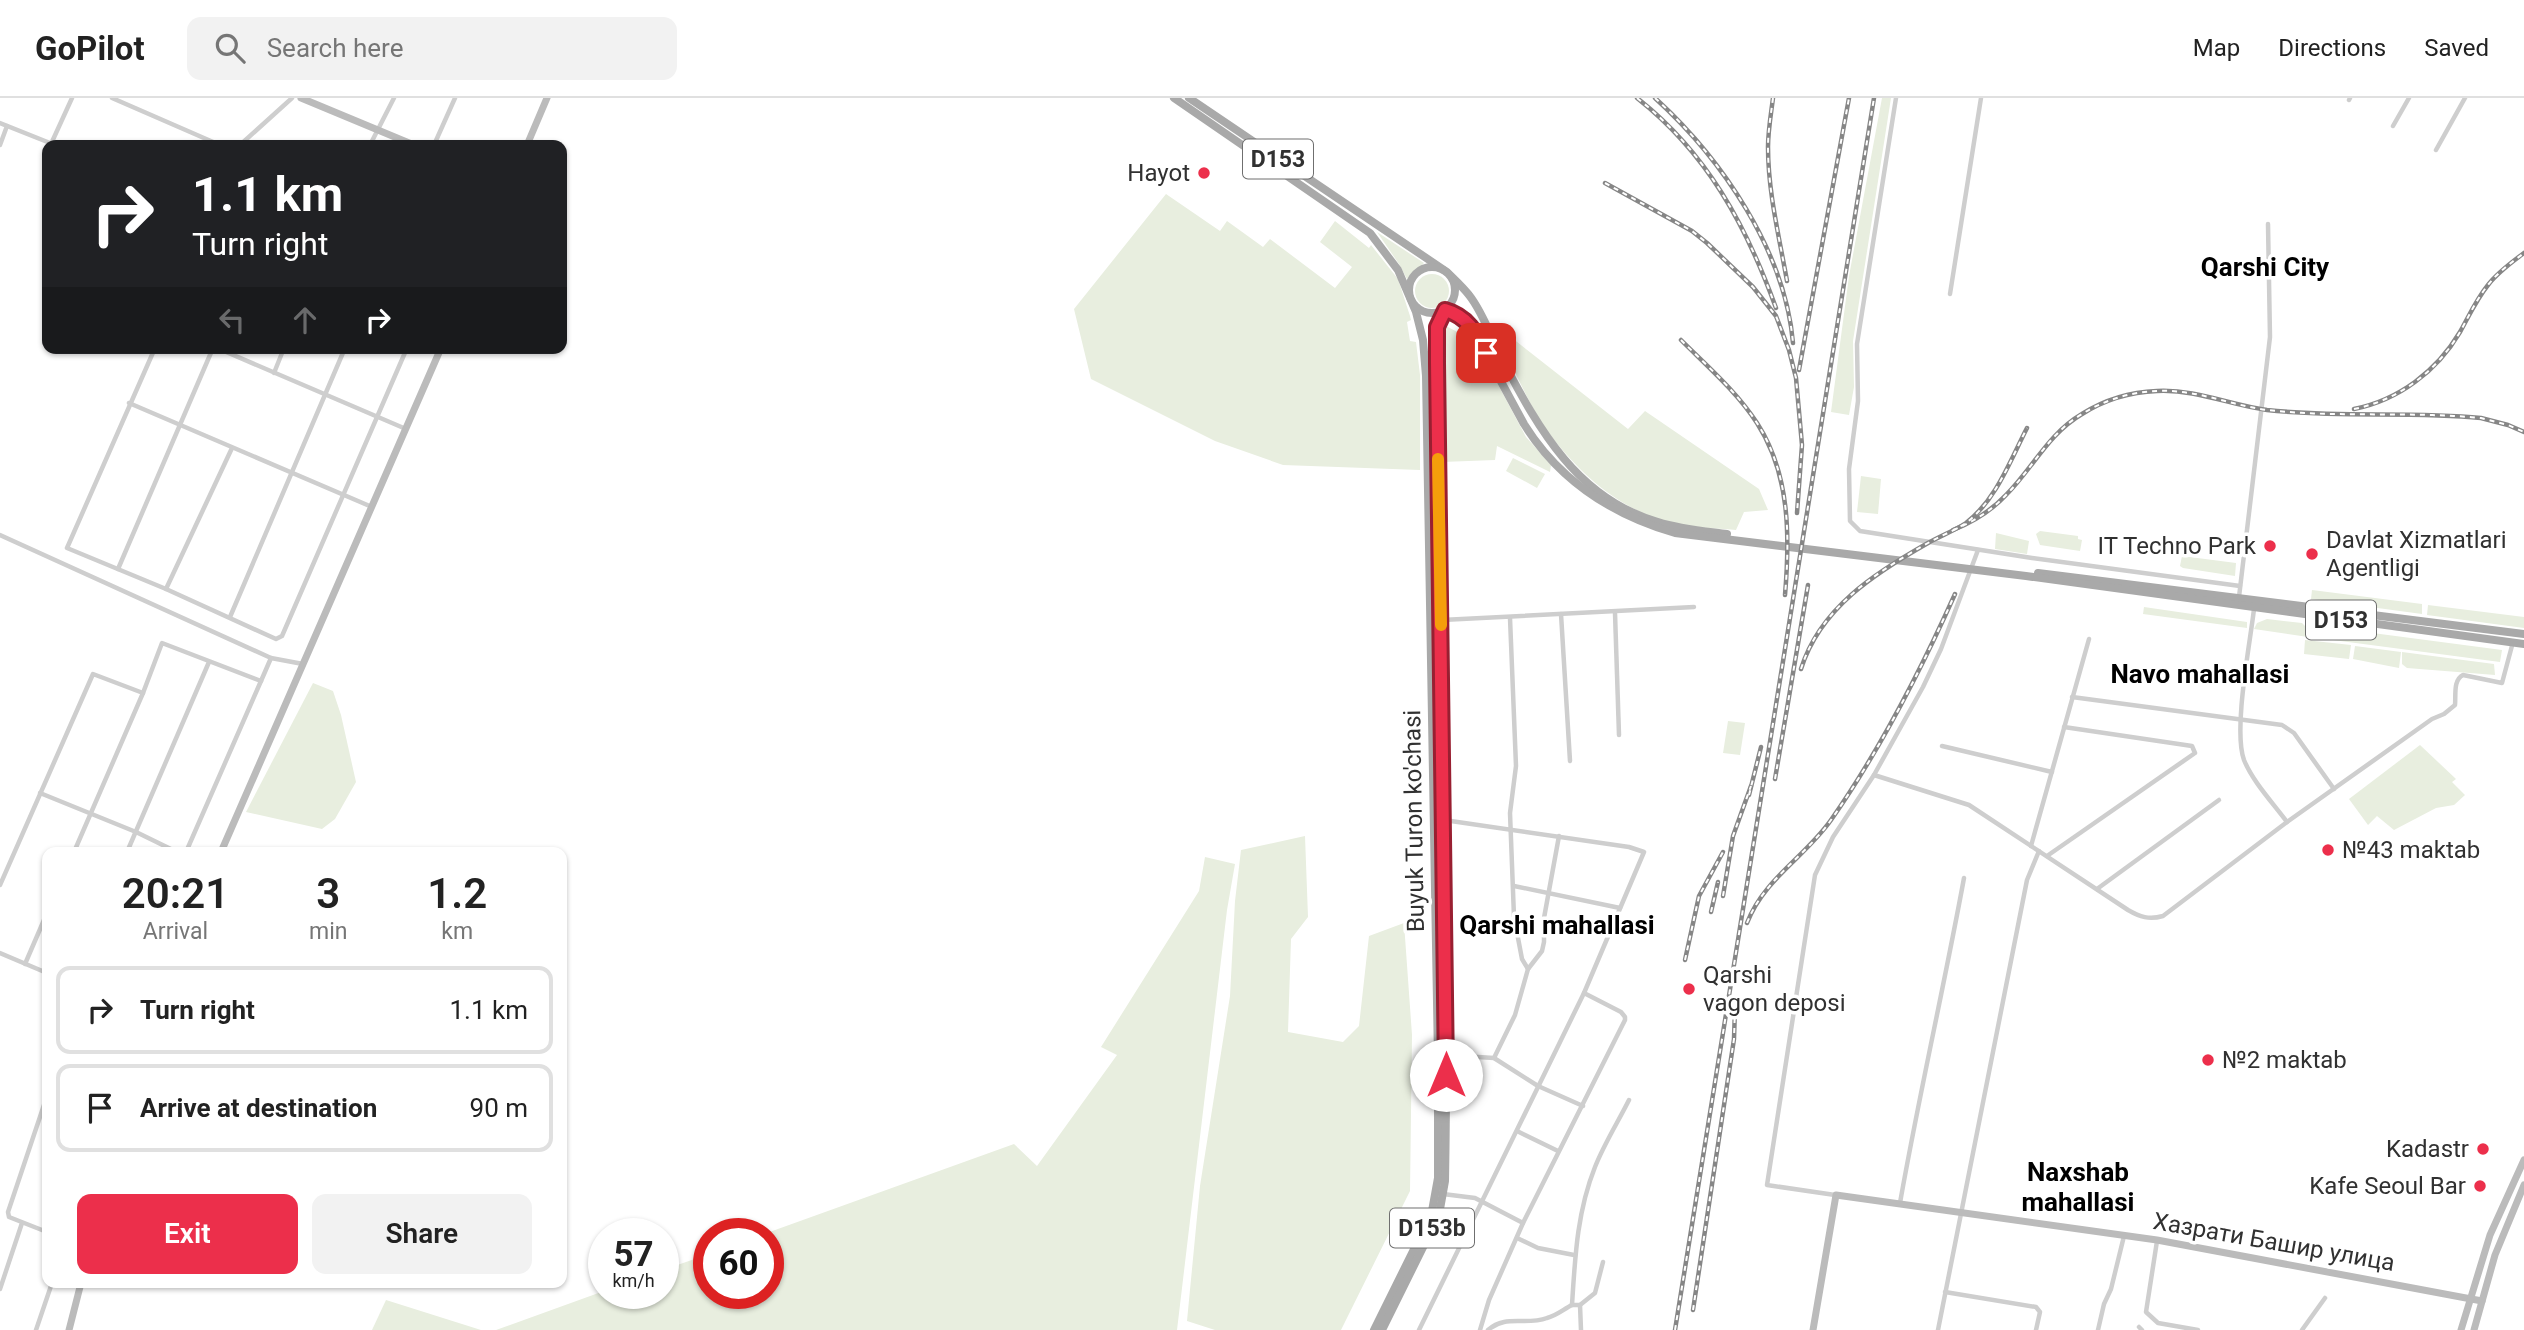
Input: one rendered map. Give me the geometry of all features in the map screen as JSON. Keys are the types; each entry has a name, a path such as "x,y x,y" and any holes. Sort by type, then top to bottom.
{"main road":[{"name":"D153","path":"1174,98 1370,233 1398,270 1411,299 1420,309 1426,312 1445,310 1461,316 1472,328 1533,438 1558,467 1607,506 1649,525 1675,533 2026,574 2167,593 2254,609 2517,636"},
{"name":"D153","path":"1189,98 1447,272 1470,296 1544,435 1574,470 1601,493 1636,514 1680,528 1732,538"},
{"path":"1411,299 1410,284 1418,271 1433,267 1447,272"},
{"name":"Buyuk Turon ko'chasi","path":"1374,1330 1427,1223 1437,1187 1441,620 1437,337 1439,322 1456,291 1452,277 1447,272"},
{"name":"Buyuk Turon ko'chasi","path":"1382,1330 1435,1223 1443,1194 1446,913 1439,817 1426,376 1421,327 1411,299"},
{"name":"D153","path":"2167,593 2239,597 2517,636 2524,644"}],"street":[{"path":"55,140 72,98"},
{"path":"112,98 209,140"},
{"path":"246,140 292,98"},
{"path":"301,98 402,140"},
{"path":"372,140 394,98"},
{"path":"436,140 455,98"},
{"path":"529,140 547,98"},
{"path":"1896,98 1857,344 1858,401 1849,469 1850,521 1860,531 2240,586"},
{"path":"1950,294 1981,98"},
{"path":"2393,126 2409,98"},
{"path":"2436,150 2465,98"},
{"path":"0,123 43,140"},
{"path":"0,145 7,126"},
{"path":"2239,597 2270,337 2268,224"},
{"path":"152,354 67,548 276,639 282,636 404,354"},
{"path":"118,569 212,354"},
{"path":"229,354 406,429"},
{"path":"274,373 282,354"},
{"path":"230,617 342,354"},
{"path":"223,847 438,354"},
{"path":"129,403 372,507"},
{"path":"166,589 232,448"},
{"path":"0,535 271,658 303,664"},
{"path":"1979,550 1941,649 1874,775 1969,805 2142,918 2163,916 2287,822 2432,719 2451,710 2455,705 2459,677 2463,675 2502,682 2517,636"},
{"path":"1441,620 1694,607"},
{"path":"2254,609 2240,747 2249,771 2287,822"},
{"path":"1615,613 1619,735"},
{"path":"1561,614 1570,761"},
{"path":"1510,618 1516,766 1510,813 1514,917 1522,959 1528,969"},
{"path":"2031,846 2089,639"},
{"path":"76,847 162,643 261,681"},
{"path":"188,847 271,658"},
{"path":"129,847 209,662"},
{"path":"0,885 93,674 143,693"},
{"path":"2071,697 2281,725 2294,733 2334,789"},
{"path":"2047,856 2195,753 2192,746 2064,727"},
{"path":"1942,746 2052,772"},
{"name":"Хазрати Башир улица","path":"1874,775 1839,827 1815,874 1767,1185 2157,1240 2482,1301"},
{"path":"40,793 167,847"},
{"path":"2097,889 2218,800"},
{"path":"1419,1330 1584,993 1643,852 1439,817"},
{"path":"1494,1058 1515,1015 1528,969 1542,951 1544,918 1559,836"},
{"path":"1938,1330 2027,880 2039,851"},
{"path":"1900,1205 1917,1104 1946,975 1964,878"},
{"path":"1514,886 1620,908"},
{"path":"24,964 42,924"},
{"path":"1,955 42,971"},
{"path":"1480,1330 1489,1300 1523,1223 1625,1017 1621,1012 1584,993"},
{"path":"1446,1055 1494,1058 1538,1086 1583,1106"},
{"path":"1572,1305 1578,1226 1595,1167 1629,1100"},
{"path":"42,1111 8,1212 9,1217 42,1230"},
{"path":"1517,1131 1558,1151"},
{"path":"2461,1330 2490,1235 2524,1160"},
{"path":"2473,1330 2495,1255 2524,1185"},
{"path":"1443,1194 1475,1198 1523,1223"},
{"path":"1813,1330 1836,1195"},
{"path":"0,1289 22,1223"},
{"path":"2098,1330 2124,1235"},
{"path":"1517,1238 1538,1248 1574,1255"},
{"path":"2157,1240 2146,1312 2158,1323 2199,1330"},
{"path":"1488,1330 1497,1322 1549,1318 1572,1305 1580,1305 1595,1293 1603,1262"},
{"path":"36,1330 50,1288"},
{"path":"69,1330 80,1288"},
{"path":"1945,1292 2036,1307 2040,1312 2036,1330"},
{"path":"2302,1330 2325,1298"},
{"path":"1580,1305 1581,1330"}],"green space":[{"path":"1882,98 1891,98 1853,341 1854,387 1849,415 1831,412 1849,276"},
{"path":"1166,194 1220,231 1227,221 1263,247 1270,239 1335,288 1352,267 1320,242 1335,221 1369,248 1371,245 1398,279 1411,320 1407,322 1410,341 1416,342 1420,375 1420,470 1283,465 1215,441 1091,379 1074,309"},
{"path":"1377,232 1424,263 1407,279"},
{"path":"1432,274 1444,279 1449,291 1444,303 1432,308 1420,303 1415,291 1420,279"},
{"path":"1446,326 1465,336 1481,357 1479,359 1495,379 1526,437 1551,465 1550,472 1497,446 1495,460 1442,462 1442,330"},
{"path":"1512,338 1628,429 1645,411 1759,489 1768,510 1744,512 1736,530 1672,523 1620,501 1576,465 1543,425 1500,341"},
{"path":"1513,458 1545,474 1537,488 1506,471"},
{"path":"1861,476 1881,479 1878,514 1857,512"},
{"path":"2040,531 2078,536 2078,539 2082,540 2080,551 2040,545 2036,534"},
{"path":"1996,533 2029,541 2027,554 1995,549"},
{"path":"2182,556 2236,563 2235,576 2183,568 2180,566"},
{"path":"2312,590 2422,604 2422,614 2311,599"},
{"path":"2428,605 2524,617 2524,628 2427,615"},
{"path":"2144,607 2247,622 2247,628 2143,614"},
{"path":"2267,619 2302,623 2309,630 2308,637 2254,629 2257,623"},
{"path":"2327,627 2502,650 2500,662 2310,637 2311,631"},
{"path":"2305,640 2351,645 2349,659 2304,654"},
{"path":"2355,646 2401,652 2399,668 2353,659"},
{"path":"2402,652 2494,664 2495,675 2407,668 2402,664"},
{"path":"313,683 333,691 356,782 335,819 322,829 246,812"},
{"path":"1728,721 1745,723 1740,755 1723,753"},
{"path":"2420,745 2456,779 2452,782 2465,795 2454,805 2436,808 2394,830 2377,816 2368,825 2349,799"},
{"path":"1305,836 1308,917 1291,939 1288,1032 1343,1042 1359,1026 1369,936 1404,923 1412,1035 1410,1191 1341,1330 1215,1330 1187,1321 1200,1186 1230,996 1235,901 1241,850"},
{"path":"1205,857 1235,864 1227,910 1177,1330 496,1330 588,1297 588,1309 679,1309 679,1264 693,1260 693,1309 784,1309 784,1227 1014,1144 1037,1166 1117,1055 1101,1047 1199,891"},
{"path":"386,1300 481,1330 372,1330"}],"railway":[{"path":"1637,98 1684,142 1722,192 1751,248 1776,308"},
{"path":"1655,98 1704,149 1746,209 1777,274 1788,309 1793,343"},
{"path":"1773,98 1768,164 1787,281"},
{"path":"1799,370 1849,98"},
{"path":"1675,1330 1874,98"},
{"path":"1605,183 1692,231 1753,287 1776,316 1796,378 1802,445 1797,513"},
{"path":"2354,409 2386,399 2428,371 2451,346 2488,285 2524,253"},
{"path":"1681,340 1740,401 1768,443 1782,484 1785,506 1785,595"},
{"path":"1953,530 1981,516 2000,501 2050,441 2070,422 2099,405 2137,393 2185,392 2253,408 2294,412 2481,418 2524,432"},
{"path":"1801,669 1821,628 1852,594 1888,567 1961,526 1977,514 1994,492 2027,428"},
{"path":"1775,779 1808,585"},
{"path":"1747,923 1754,907 1774,881 1821,833 1849,793 1898,710 1955,594"},
{"path":"1749,795 1761,747"},
{"path":"1723,896 1733,836 1751,786"},
{"path":"1685,960 1699,896 1723,852"},
{"path":"1711,912 1718,882"},
{"path":"1693,1310 1734,1039 1735,1008"}],"slow traffic":[{"path":"1438,459 1441,625"}],"place":[{"name":"Hayot","path":"1204,173"},
{"name":"IT Techno Park","path":"2270,546"},
{"name":"Davlat Xizmatlari Agentligi","path":"2312,554"},
{"name":"№43 maktab","path":"2328,850"},
{"name":"Qarshi vagon deposi","path":"1689,989"},
{"name":"№2 maktab","path":"2208,1060"},
{"name":"Kadastr","path":"2483,1149"},
{"name":"Kafe Seoul Bar","path":"2480,1186"}],"district":[{"name":"Qarshi City","path":"2265,267"},
{"name":"Navo mahallasi","path":"2200,674"},
{"name":"Qarshi mahallasi","path":"1557,925"},
{"name":"Naxshab mahallasi","path":"2078,1187"}],"route":[{"path":"1446,1075 1437,363 1437,327 1445,310 1467,321 1486,353"}]}
